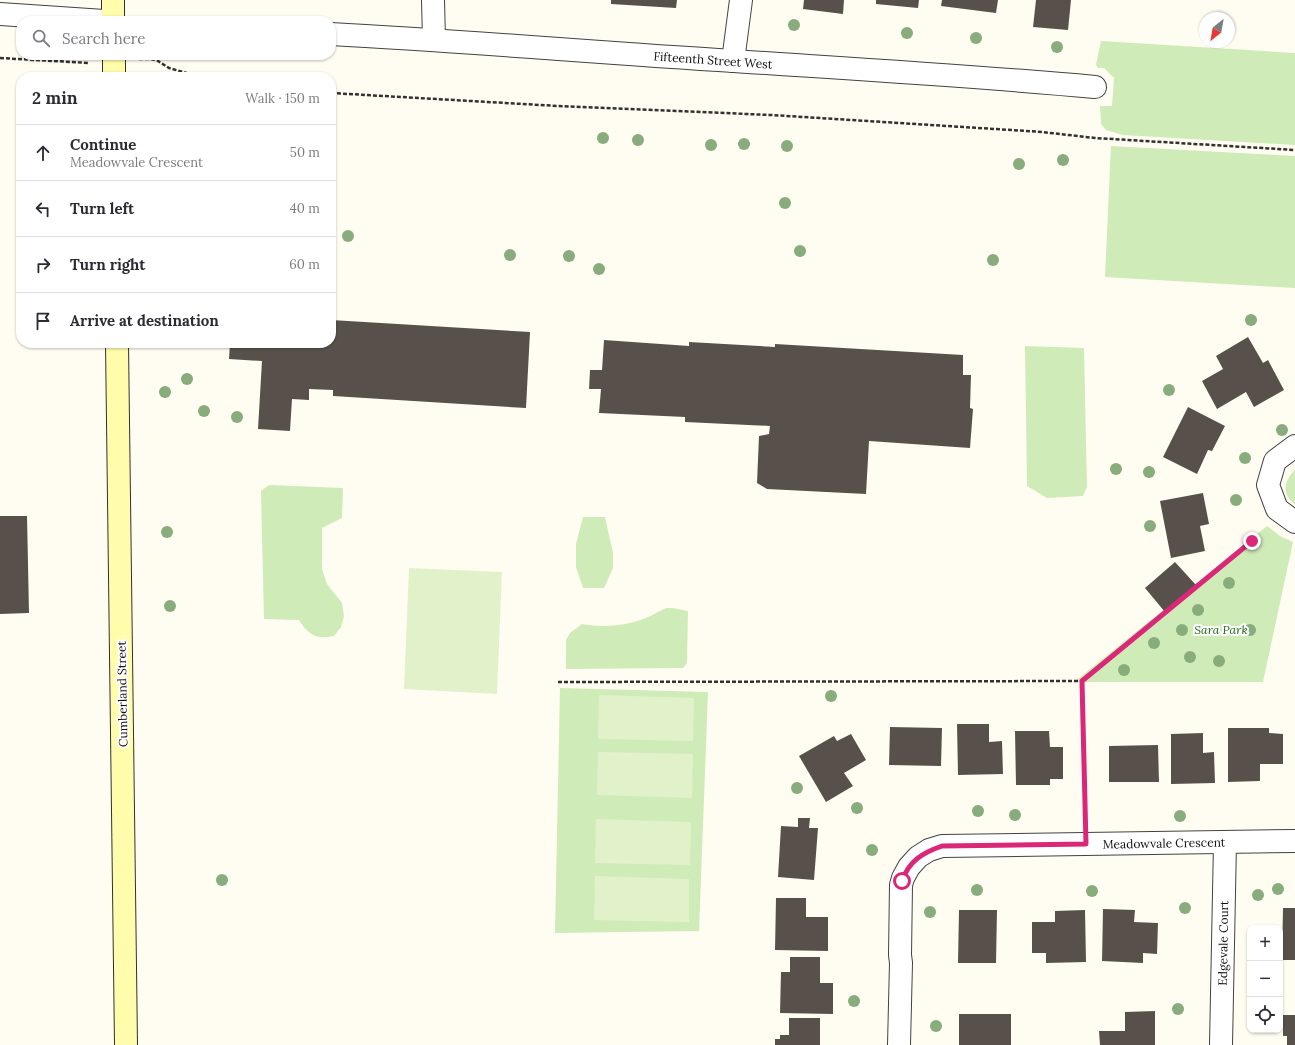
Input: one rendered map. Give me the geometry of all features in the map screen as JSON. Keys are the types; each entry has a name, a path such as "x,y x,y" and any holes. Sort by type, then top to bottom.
{"street":[{"path":"113,0 113,16"},
{"path":"434,0 434,39"},
{"path":"733,61 741,0"},
{"path":"0,14 30,16"},
{"name":"Fifteenth Street West","path":"336,34 434,39 1020,80 1095,87"},
{"path":"114,60 114,72"},
{"name":"Cumberland Street","path":"117,348 126,1045"},
{"path":"1295,446 1275,461 1268,485 1276,509 1295,522"},
{"name":"Meadowvale Crescent","path":"899,1045 901,885 909,867 918,857 929,850 942,846 1295,841"},
{"name":"Edgevale Court","path":"1221,1045 1225,842"}],"path":[{"path":"336,93 558,106 787,116 1042,132 1095,138 1295,150"},
{"path":"558,682 1082,681 1256,538"},
{"path":"1082,681 1086,844"}],"green space":[{"path":"1101,41 1295,53 1295,145 1123,135 1106,130 1101,124 1100,106 1112,106 1114,78 1104,68 1098,68 1096,65"},
{"path":"1111,146 1295,156 1295,288 1105,277"},
{"path":"1025,346 1084,348 1087,487 1083,496 1047,498 1027,486"},
{"path":"1295,470 1295,504 1286,492 1286,483 1288,478"},
{"path":"269,485 343,488 342,518 322,528 322,569 327,584 342,603 344,616 341,627 334,636 318,637 310,633 299,620 264,619 261,491"},
{"path":"583,517 605,517 613,553 613,568 604,588 583,588 576,567 576,544"},
{"name":"Sara Park","path":"1267,526 1280,536 1293,542 1263,682 1074,682"},
{"path":"409,568 502,572 497,694 404,689"},
{"path":"666,608 688,611 687,663 683,668 566,669 566,640 570,633 582,624 614,626 638,621"},
{"path":"560,688 708,692 699,931 555,933"},
{"path":"599,695 694,698 693,741 598,739"},
{"path":"598,752 693,754 692,798 597,795"},
{"path":"596,819 691,822 690,865 595,863"},
{"path":"595,876 689,879 689,922 594,920"}],"building":[{"path":"611,0 677,0 676,8 611,4"},
{"path":"804,0 844,0 843,14 803,9"},
{"path":"876,0 919,0 918,8 876,4"},
{"path":"942,0 998,0 996,13 941,6"},
{"path":"1036,0 1071,0 1068,30 1033,27"},
{"path":"336,320 530,332 526,408 333,396 333,390 309,389 309,400 292,399 290,431 258,429 262,361 229,359 230,348 336,348"},
{"path":"1248,337 1263,363 1268,360 1284,390 1254,407 1246,392 1217,409 1202,381 1223,369 1216,356"},
{"path":"604,340 689,346 689,342 775,347 775,344 963,355 963,375 971,375 970,408 973,409 970,448 869,441 866,494 767,489 757,483 759,436 769,434 770,426 685,422 685,417 599,413 601,389 589,389 590,370 602,370"},
{"path":"1188,407 1225,426 1212,451 1208,450 1197,474 1163,457"},
{"path":"1203,493 1209,524 1200,526 1205,551 1171,558 1160,501"},
{"path":"0,516 27,516 29,613 0,614"},
{"path":"1175,562 1196,585 1165,612 1145,588"},
{"path":"957,724 989,724 989,742 1002,741 1003,774 958,775"},
{"path":"890,727 942,728 941,766 889,765"},
{"path":"1228,728 1269,728 1269,733 1283,734 1283,764 1260,764 1260,781 1228,782"},
{"path":"1015,731 1049,731 1050,747 1063,747 1063,779 1050,779 1050,785 1016,785"},
{"path":"1203,733 1203,753 1214,752 1215,783 1171,784 1171,734"},
{"path":"851,734 866,760 844,773 853,786 826,802 799,756 834,736 837,741"},
{"path":"1158,745 1159,782 1109,782 1109,746"},
{"path":"798,818 810,818 809,828 818,828 814,880 778,877 781,826 798,827"},
{"path":"776,898 806,898 806,917 828,917 828,951 775,950"},
{"path":"1283,908 1295,908 1295,960 1283,960"},
{"path":"1103,909 1135,910 1134,922 1158,923 1157,954 1143,953 1143,963 1102,961"},
{"path":"959,910 997,910 996,963 958,963"},
{"path":"1085,910 1086,962 1046,963 1046,953 1032,953 1032,922 1055,922 1055,911"},
{"path":"790,957 820,957 820,983 833,983 833,1014 780,1013 781,972 790,972"},
{"path":"1155,1011 1155,1045 1100,1045 1099,1031 1125,1031 1125,1012"},
{"path":"959,1014 1011,1014 1011,1045 959,1045"},
{"path":"1283,1015 1295,1015 1295,1045 1287,1045 1287,1036 1283,1036"},
{"path":"789,1018 820,1018 820,1045 775,1045 775,1039 780,1039 780,1035 789,1035"}],"route":[{"path":"902,881 909,867 918,857 929,850 942,846 1086,844 1082,681 1252,541"}]}
